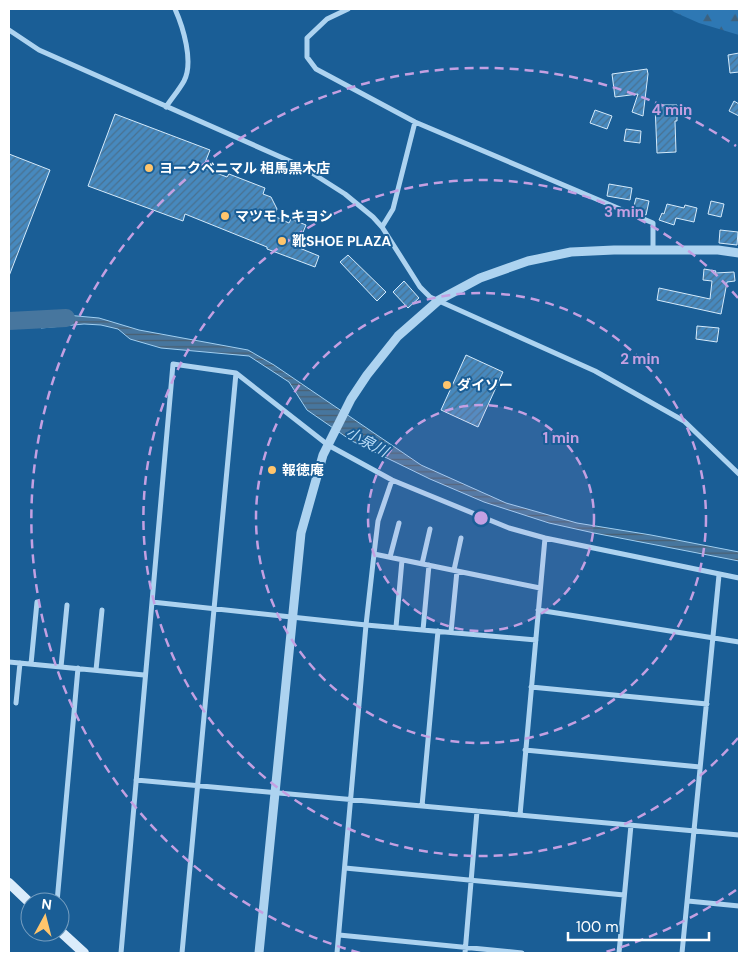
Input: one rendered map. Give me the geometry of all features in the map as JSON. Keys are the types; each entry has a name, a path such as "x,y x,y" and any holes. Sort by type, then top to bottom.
{"main road":[{"path":"9,884 20,894"},
{"path":"70,940 84,953"}],"street":[{"path":"166,107 185,79 188,55 181,24 175,9"},
{"path":"348,9 327,19 307,38 307,57 316,69 415,122 654,223 653,251"},
{"path":"9,30 39,50 301,166 345,194 373,217 420,287 430,297 595,371 684,421 739,474"},
{"path":"382,228 393,209 415,122"},
{"path":"259,953 301,533 323,455 352,399 367,375 398,336 439,300 480,278 528,261 570,252 614,250 718,250 739,253"},
{"path":"121,953 144,675 173,364 236,374 328,445 392,480 508,528 545,538 739,578"},
{"path":"182,953 236,374"},
{"path":"337,953 374,554 378,522 392,480"},
{"path":"390,557 399,523"},
{"path":"422,564 430,529"},
{"path":"451,632 455,570 461,538"},
{"path":"520,815 545,538"},
{"path":"374,554 540,588"},
{"path":"396,627 402,560"},
{"path":"423,630 429,565"},
{"path":"682,953 719,575"},
{"path":"31,664 37,602"},
{"path":"152,602 366,625 536,640"},
{"path":"62,667 67,605"},
{"path":"96,670 102,610"},
{"path":"538,610 739,642"},
{"path":"422,806 438,631"},
{"path":"9,662 144,675"},
{"path":"16,704 20,663"},
{"path":"58,892 78,668"},
{"path":"531,687 707,704"},
{"path":"526,750 700,767"},
{"path":"136,780 739,835"},
{"path":"466,951 477,811"},
{"path":"618,953 631,826"},
{"path":"345,868 624,895"},
{"path":"688,901 739,906"},
{"path":"339,935 466,951 522,953"}],"green space":[{"path":"671,9 739,9 739,35 699,23"}],"water":[{"path":"44,313 99,318 139,330 248,350 274,365 421,465 506,503 577,523 739,552 739,561 549,523 484,502 430,479 352,441 307,410 289,382 249,356 161,348 130,339 118,329 101,325 84,324 41,328"}],"building":[{"path":"739,53 739,72 730,73 728,55"},
{"path":"647,69 643,116 632,112 638,94 615,97 612,74"},
{"path":"734,101 739,104 739,116 729,111"},
{"path":"655,105 677,105 677,121 675,121 676,152 657,153"},
{"path":"595,110 612,116 607,129 590,123"},
{"path":"115,114 210,150 203,168 227,177 229,174 265,188 263,194 271,197 277,209 274,216 289,223 291,219 306,225 297,247 319,256 315,267 185,214 183,221 88,186"},
{"path":"626,129 641,131 640,143 624,141"},
{"path":"9,154 50,170 9,276"},
{"path":"609,184 632,188 630,200 607,196"},
{"path":"636,198 649,201 646,215 633,210"},
{"path":"711,201 724,204 721,217 708,214"},
{"path":"667,204 684,208 685,205 697,208 694,222 676,218 674,225 659,220 662,213 664,214"},
{"path":"720,230 738,232 737,245 719,243"},
{"path":"348,255 386,292 377,301 340,262"},
{"path":"704,269 716,271 715,273 734,272 735,281 727,282 721,314 657,300 659,288 710,299 712,281 703,280"},
{"path":"404,281 419,298 408,308 393,292"},
{"path":"697,326 719,328 717,342 696,339"},
{"path":"466,355 503,372 478,427 441,410"}],"waterway":[{"name":"小泉川","path":"9,321 66,318"}],"place":[{"name":"ヨークベニマル 相馬黒木店","path":"149,168"},
{"name":"マツモトキヨシ","path":"225,216"},
{"name":"靴SHOE PLAZA","path":"282,241"},
{"name":"ダイソー","path":"447,385"},
{"name":"報徳庵","path":"272,470"}]}
